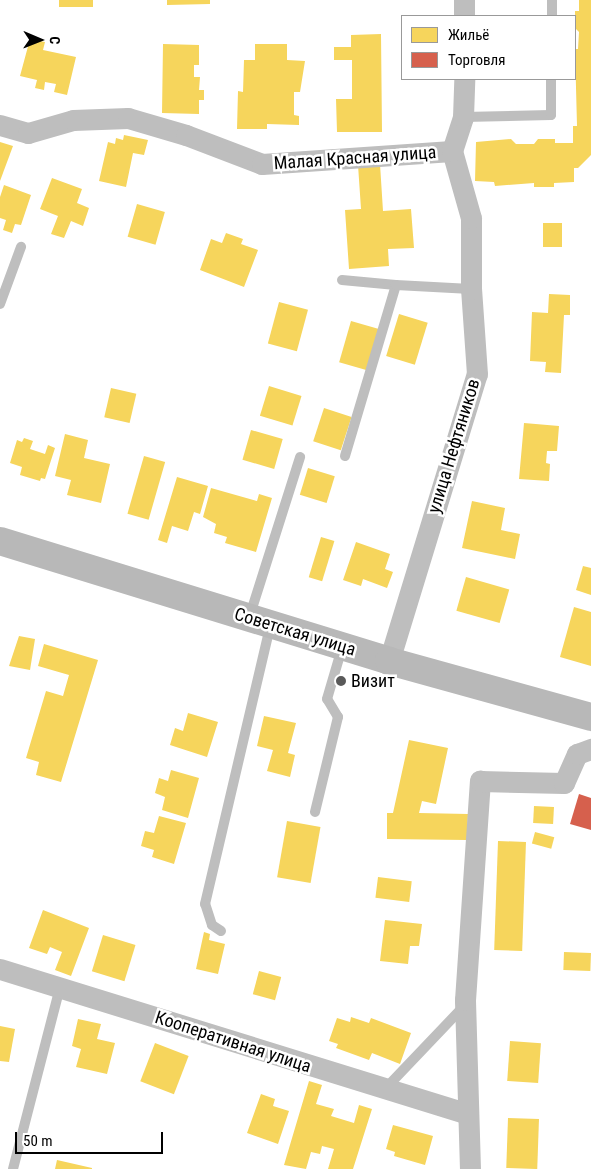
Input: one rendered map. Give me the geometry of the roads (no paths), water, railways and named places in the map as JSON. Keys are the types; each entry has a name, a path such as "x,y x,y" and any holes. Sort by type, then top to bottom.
{"street":[{"path":"464,0 464,15"},
{"path":"452,151 463,116 464,80"},
{"name":"Малая Красная улица","path":"0,125 28,133 73,120 128,118 186,136 262,164 452,151"},
{"name":"улица Нефтяников","path":"389,661 476,374 471,289 471,218 452,151"},
{"name":"Советская улица","path":"0,541 389,661 591,717"},
{"path":"470,1169 465,1005 480,781 564,783 577,754 591,749"},
{"name":"Кооперативная улица","path":"0,969 384,1090 467,1114"}],"lane":[{"path":"552,0 552,15"},
{"path":"463,116 551,115 551,80"},
{"path":"0,304 21,247"},
{"path":"342,280 471,289"},
{"path":"345,456 396,285"},
{"path":"221,931 212,925 205,904 260,621 300,456"},
{"path":"314,812 338,717 327,699 342,647"},
{"path":"14,1169 60,987"},
{"path":"384,1090 465,1005"}],"place":[{"name":"Визит","path":"341,681"}]}
